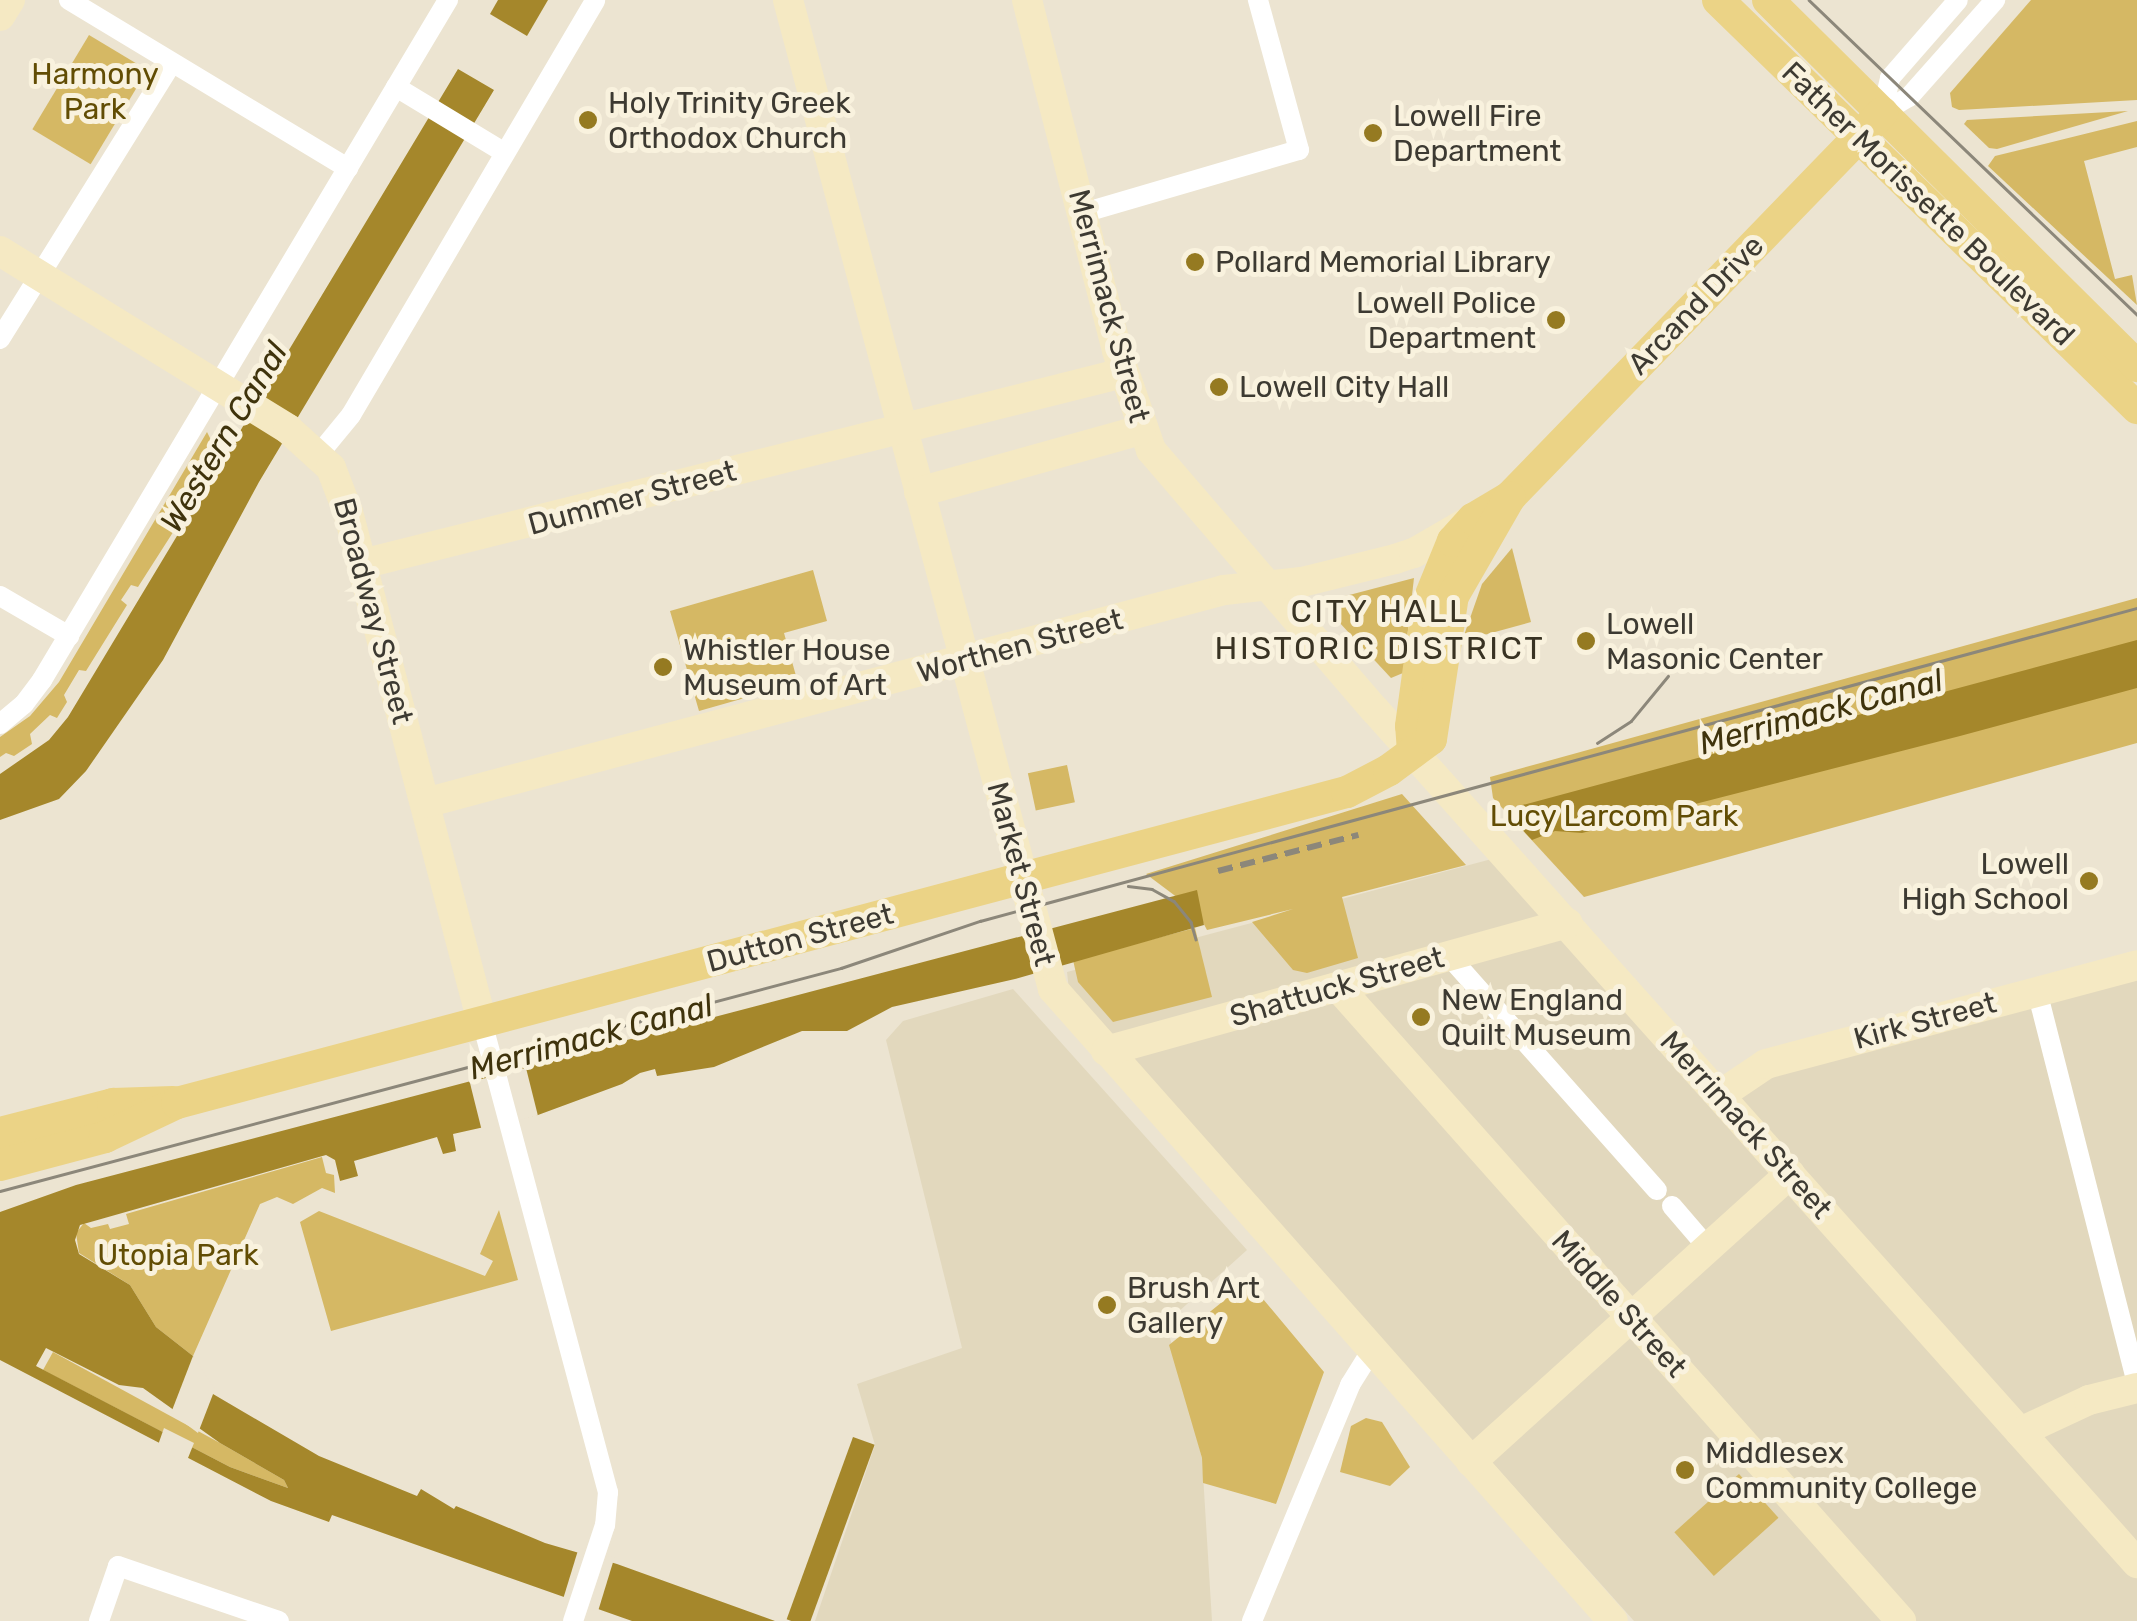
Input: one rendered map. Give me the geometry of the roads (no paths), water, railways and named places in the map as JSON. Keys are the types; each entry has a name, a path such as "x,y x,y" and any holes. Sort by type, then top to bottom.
{"main road":[{"path":"0,16 10,0"},
{"name":"Market Street","path":"788,0 1046,972 1056,995 1613,1621"},
{"name":"Merrimack Street","path":"1027,0 1123,373 1141,430 1152,450 1413,752 2137,1563"},
{"name":"Father Morissette Boulevard","path":"1718,0 2137,408"},
{"name":"Father Morissette Boulevard","path":"1768,0 2137,366"},
{"name":"Arcand Drive","path":"1473,519 1453,540 1432,583 1410,726 1413,752 1431,739 1438,719 1453,596 1510,497 1882,113"},
{"name":"Broadway Street","path":"0,251 312,448 342,492 482,1022"},
{"name":"Dummer Street","path":"362,564 1123,373"},
{"path":"918,492 1141,430"},
{"name":"Arcand Drive","path":"1268,586 1302,582 1414,553 1510,497"},
{"name":"Worthen Street","path":"426,803 1224,590 1268,586"},
{"name":"Dutton Street","path":"0,1165 105,1138 177,1103 1347,792 1413,752"},
{"name":"Shattuck Street","path":"1106,1051 1568,923"},
{"name":"Kirk Street","path":"1720,1095 1766,1064 2137,965"},
{"name":"Middle Street","path":"1338,987 1901,1621"},
{"name":"Dutton Street","path":"0,1133 113,1104 177,1103"},
{"path":"1471,1462 1790,1174"},
{"path":"2020,1432 2088,1400 2137,1385"}],"street":[{"path":"69,0 348,168"},
{"path":"0,724 24,704 229,394 348,168 448,0"},
{"path":"312,448 350,415 595,0"},
{"path":"1083,212 1299,150 1258,0"},
{"name":"Arcand Drive","path":"1882,113 1890,78 1958,0"},
{"name":"Arcand Drive","path":"1882,113 1909,97 1995,0"},
{"path":"0,339 171,64"},
{"path":"396,87 505,153"},
{"path":"0,596 68,636"},
{"path":"1448,956 1658,1190"},
{"path":"2037,992 2137,1385"},
{"path":"482,1022 604,1476 608,1506 602,1536 574,1617"},
{"path":"1672,1206 1709,1249"},
{"path":"1252,1621 1350,1385 1372,1352"},
{"path":"99,1621 118,1566 279,1621"}],"tram line":[{"path":"1809,0 2137,315"},
{"path":"0,1191 841,968 980,921 2137,608"},
{"path":"1597,743 1631,721 1668,676"},
{"path":"1128,886 1152,889 1174,901 1191,922 1196,939"}],"railway":[{"path":"1218,871 1358,835"}],"place":[{"name":"Holy Trinity Greek Orthodox Church","path":"588,120"},
{"name":"Lowell Fire Department","path":"1373,133"},
{"name":"Pollard Memorial Library","path":"1195,262"},
{"name":"Lowell Police Department","path":"1556,320"},
{"name":"Lowell City Hall","path":"1219,387"},
{"name":"Lowell Masonic Center","path":"1586,641"},
{"name":"Whistler House Museum of Art","path":"663,667"},
{"name":"Lowell High School","path":"2089,881"},
{"name":"New England Quilt Museum","path":"1421,1017"},
{"name":"Brush Art Gallery","path":"1107,1305"},
{"name":"Middlesex Community College","path":"1685,1470"}],"district":[{"name":"CITY HALL HISTORIC DISTRICT","path":"1380,630"}],"park label":[{"name":"Harmony Park","path":"95,91"},
{"name":"Lucy Larcom Park","path":"1614,816"},
{"name":"Utopia Park","path":"178,1255"}],"water label":[{"name":"Western Canal","path":"224,437"},
{"name":"Merrimack Canal","path":"1821,712"},
{"name":"Merrimack Canal","path":"591,1037"}]}
